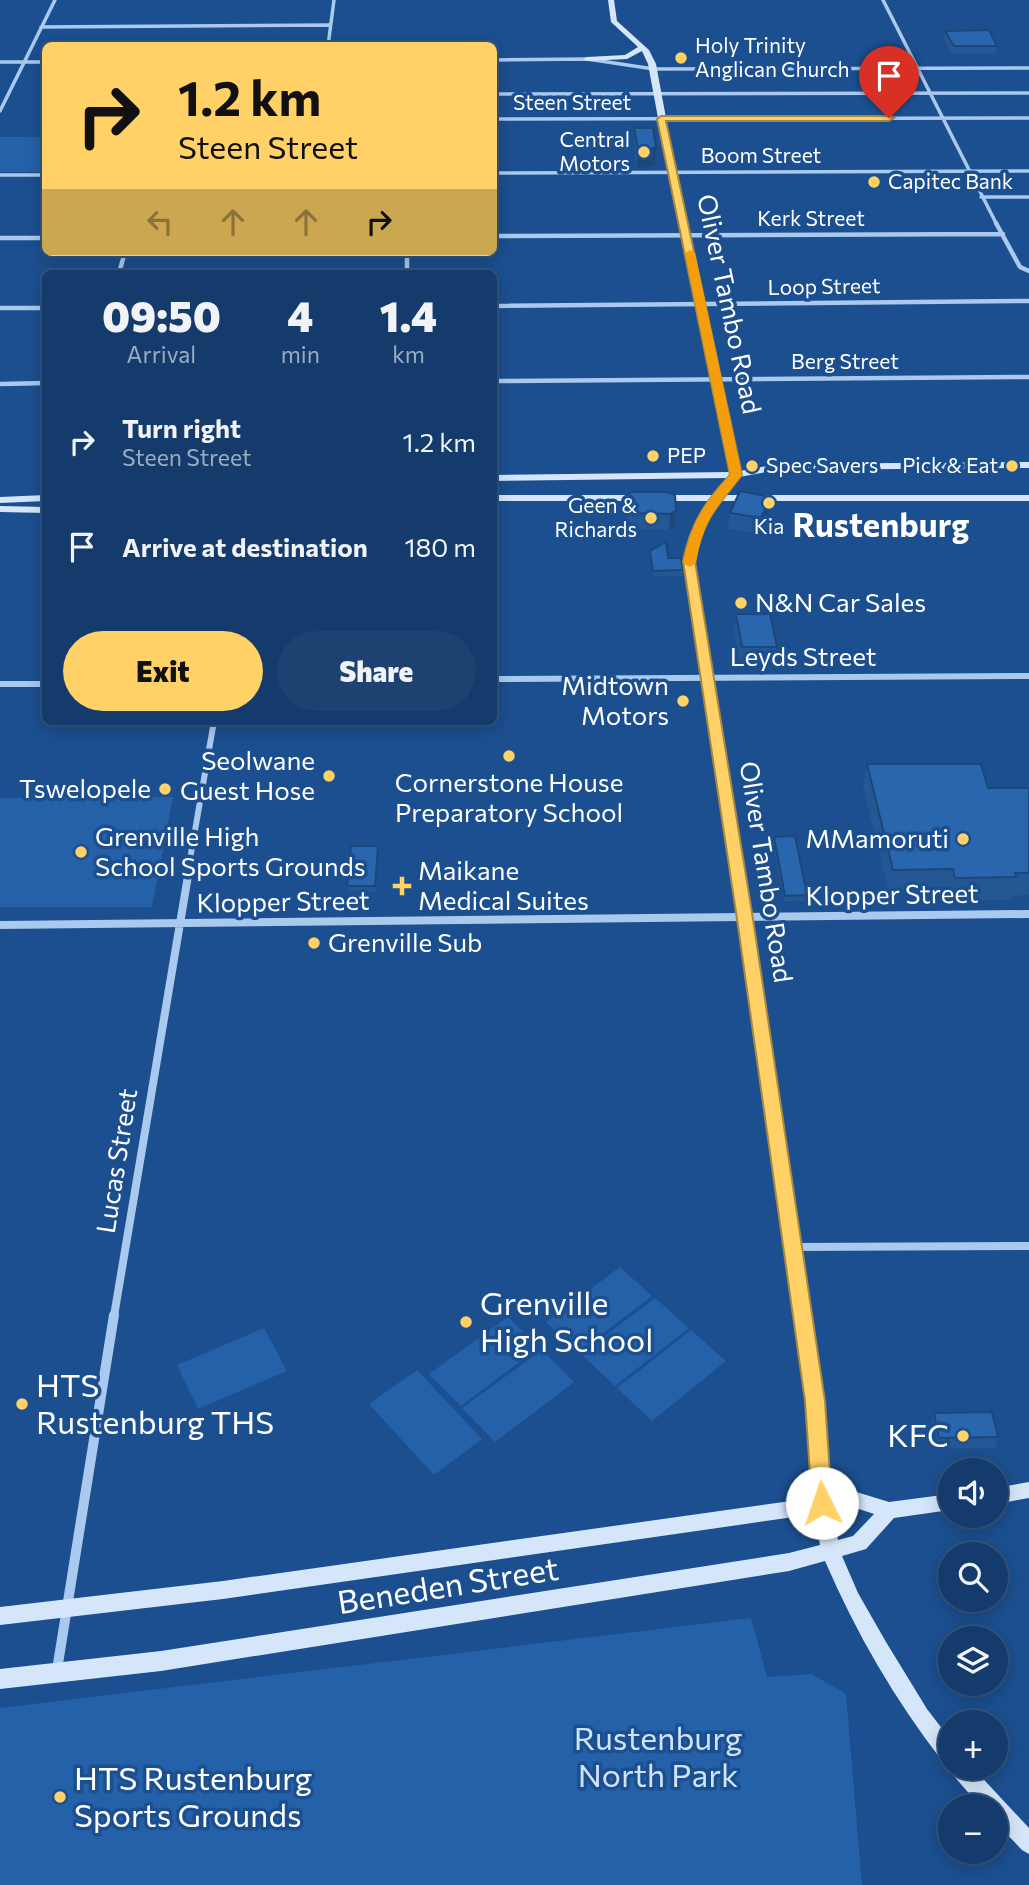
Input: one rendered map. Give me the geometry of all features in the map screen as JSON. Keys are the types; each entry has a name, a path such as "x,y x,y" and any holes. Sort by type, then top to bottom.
{"main road":[{"name":"Oliver Tambo Road","path":"611,0 616,25 649,53 654,69 661,119 736,475 714,496 695,531 689,561 745,919 815,1401 822,1503 831,1552 839,1575 879,1649 920,1716 938,1739"},
{"path":"587,59 627,57 643,47"},
{"path":"497,478 736,475 778,467 1029,465"},
{"path":"0,500 42,498"},
{"path":"497,498 1029,498"},
{"path":"0,509 42,510"},
{"path":"1008,1494 1029,1490"},
{"name":"Beneden Street","path":"0,1616 237,1588 850,1498 889,1510 938,1504"},
{"name":"Beneden Street","path":"0,1679 161,1661 789,1562 859,1543 889,1510"},
{"path":"971,1780 983,1794"},
{"path":"1008,1821 1029,1843"}],"street":[{"path":"0,111 55,0"},
{"path":"328,42 334,0"},
{"path":"883,0 981,197 1020,268 1029,271"},
{"path":"41,26 329,25"},
{"path":"497,60 587,59 654,69 1029,68"},
{"path":"0,62 42,62"},
{"path":"497,94 1029,93"},
{"name":"Steen Street","path":"497,119 1029,118"},
{"name":"Boom Street","path":"497,173 1029,171"},
{"path":"0,175 42,175"},
{"path":"981,197 1029,197"},
{"name":"Kerk Street","path":"497,236 1003,234"},
{"path":"0,238 42,238"},
{"name":"Loop Street","path":"497,306 1029,301"},
{"path":"0,308 42,308"},
{"name":"Berg Street","path":"497,382 1029,377"},
{"path":"0,384 42,383"},
{"name":"Leyds Street","path":"497,679 1029,676"},
{"path":"0,684 42,684"},
{"name":"Lucas Street","path":"56,1674 178,924 213,725"},
{"name":"Klopper Street","path":"0,925 1029,914"},
{"path":"792,1247 1029,1246"}],"green space":[{"path":"0,137 42,137 42,172 0,172"},
{"name":"Grenville High School Sports Grounds","path":"173,797 152,907 0,907 0,798"},
{"path":"620,1267 652,1296 579,1352 546,1322"},
{"path":"655,1298 689,1328 615,1386 581,1354"},
{"path":"508,1317 539,1347 461,1406 429,1374"},
{"path":"264,1328 287,1371 198,1409 177,1365"},
{"path":"691,1330 726,1361 652,1421 617,1388"},
{"path":"542,1350 574,1382 495,1442 462,1408"},
{"path":"417,1370 482,1439 434,1475 369,1404"},
{"name":"Rustenburg North Park","path":"751,1618 767,1677 812,1674 846,1694 862,1885 0,1885 0,1708"}],"building":[{"path":"989,30 997,46 954,46 945,31"},
{"path":"634,128 653,128 656,148 638,150"},
{"path":"740,491 770,497 761,518 730,513"},
{"path":"632,492 667,492 675,495 676,510 670,514 635,513 629,510 627,495"},
{"path":"666,542 668,558 681,558 683,570 653,571 650,551"},
{"path":"736,614 770,614 777,647 742,647"},
{"path":"867,764 981,764 988,788 1029,788 1029,873 1015,873 1016,877 955,878 953,869 893,870"},
{"path":"795,836 807,895 785,896 774,837"},
{"path":"351,846 378,846 375,886 347,886"},
{"path":"992,1412 998,1437 939,1438 934,1413"}],"slow traffic":[{"path":"690,253 736,475 717,496 695,531 690,563"}],"place":[{"name":"Holy Trinity Anglican Church","path":"681,58"},
{"name":"Central Motors","path":"644,152"},
{"name":"Capitec Bank","path":"874,182"},
{"name":"PEP","path":"653,456"},
{"name":"Spec Savers","path":"752,466"},
{"name":"Pick & Eat","path":"1012,466"},
{"name":"Kia","path":"769,503"},
{"name":"Geen & Richards","path":"651,518"},
{"name":"N&N Car Sales","path":"741,603"},
{"name":"Midtown Motors","path":"683,701"},
{"name":"Cornerstone House Preparatory School","path":"509,756"},
{"name":"Seolwane Guest Hose","path":"329,776"},
{"name":"Tswelopele","path":"165,789"},
{"name":"MMamoruti","path":"963,839"},
{"name":"Grenville High School Sports Grounds","path":"81,852"},
{"name":"Maikane Medical Suites","path":"402,886"},
{"name":"Grenville Sub","path":"314,943"},
{"name":"Grenville High School","path":"466,1322"},
{"name":"HTS Rustenburg THS","path":"22,1404"},
{"name":"KFC","path":"963,1436"},
{"name":"HTS Rustenburg Sports Grounds","path":"60,1797"}],"district":[{"name":"Rustenburg","path":"881,525"}],"route":[{"path":"822,1503 815,1401 745,919 689,561 695,531 717,496 736,475 661,119 889,118"}]}
